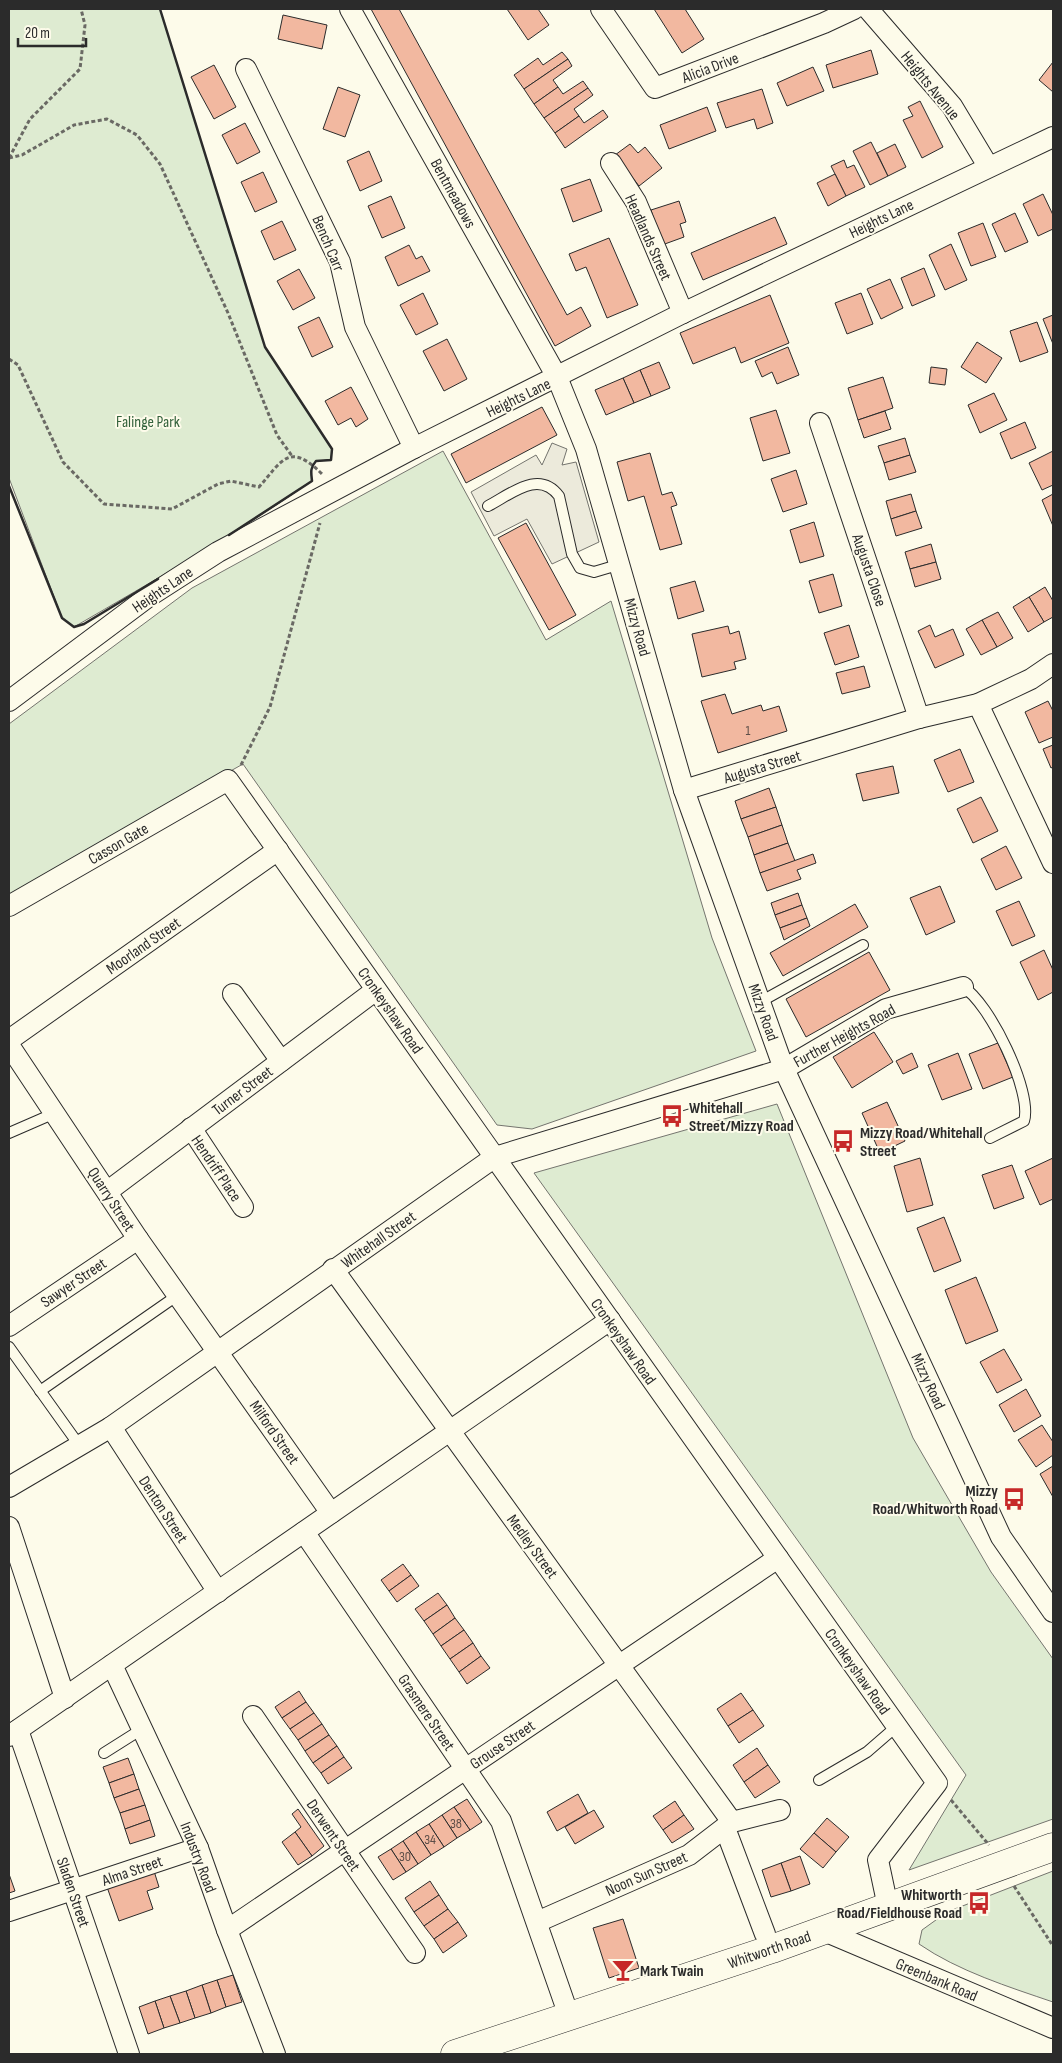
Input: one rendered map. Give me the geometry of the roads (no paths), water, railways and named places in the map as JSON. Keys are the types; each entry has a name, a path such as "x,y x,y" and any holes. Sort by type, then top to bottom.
{"main road":[{"name":"Whitworth Road","path":"455,2054 772,1949 1053,1847"}],"street":[{"name":"Bentmeadows","path":"350,9 557,378"},
{"name":"Alicia Drive","path":"601,9 656,88 824,23 854,9"},
{"name":"Heights Avenue","path":"868,9 952,106 988,166"},
{"name":"Bench Carr","path":"246,69 340,262 355,327 414,448"},
{"name":"Heights Lane","path":"9,701 148,597 218,552 414,448 557,378 683,313 988,166 1053,137"},
{"name":"Headlands Street","path":"610,163 636,202 683,313"},
{"name":"Mizzy Road","path":"557,378 586,449 621,564 684,790 784,1069 1001,1537 1053,1612"},
{"name":"Augusta Close","path":"820,423 919,718"},
{"path":"919,718 978,704 1031,679 1053,664"},
{"path":"978,704 1053,862"},
{"name":"Augusta Street","path":"684,790 919,718"},
{"name":"Cronkeyshaw Road","path":"228,780 937,1782 878,1860 888,1907"},
{"name":"Casson Gate","path":"9,906 228,780"},
{"name":"Moorland Street","path":"9,1040 278,850"},
{"name":"Further Heights Road","path":"784,1069 886,1009 963,987"},
{"name":"Turner Street","path":"108,1191 376,990"},
{"path":"233,994 280,1061"},
{"name":"Quarry Street","path":"9,1045 138,1238 218,1352"},
{"name":"Whitehall Street","path":"9,1487 111,1427 333,1269 495,1157 784,1069"},
{"name":"Hendriff Place","path":"191,1128 243,1207"},
{"name":"Sawyer Street","path":"9,1326 138,1238"},
{"name":"Medley Street","path":"333,1269 619,1665 728,1825 765,1934"},
{"path":"14,1733 610,1320"},
{"name":"Milford Street","path":"218,1352 331,1513"},
{"name":"Denton Street","path":"111,1427 218,1592"},
{"path":"9,1527 65,1698"},
{"name":"Grasmere Street","path":"304,1532 501,1820 569,2016"},
{"name":"Grouse Street","path":"226,1930 778,1558"},
{"name":"Industry Road","path":"112,1665 198,1848 226,1930 275,2054"},
{"name":"Derwent Street","path":"252,1716 415,1953"},
{"name":"Sladen Street","path":"14,1733 74,1890 129,2054"},
{"name":"Noon Sun Street","path":"537,1922 689,1855 728,1825 780,1810"},
{"name":"Alma Street","path":"9,1911 198,1848"},
{"name":"Greenbank Road","path":"822,1930 1053,2028"}],"lane":[{"path":"488,506 525,486 536,482 545,483 554,488 559,496 572,554 580,568 594,572 621,564"},
{"path":"760,1002 863,945"},
{"path":"963,987 972,992 1000,1037 1024,1096 1026,1112 1024,1121 990,1138"},
{"path":"9,1133 55,1113"},
{"path":"40,1390 178,1295"},
{"path":"9,1347 79,1446"},
{"path":"819,1780 867,1752 897,1726"},
{"path":"104,1753 142,1729"}],"place":[{"name":"Whitehall Street/Mizzy Road","path":"672,1116"},
{"name":"Mizzy Road/Whitehall Street","path":"843,1141"},
{"name":"Mizzy Road/Whitworth Road","path":"1014,1499"},
{"name":"Whitworth Road/Fieldhouse Road","path":"979,1903"},
{"name":"Mark Twain","path":"623,1970"}],"park label":[{"name":"Falinge Park","path":"148,421"}]}
